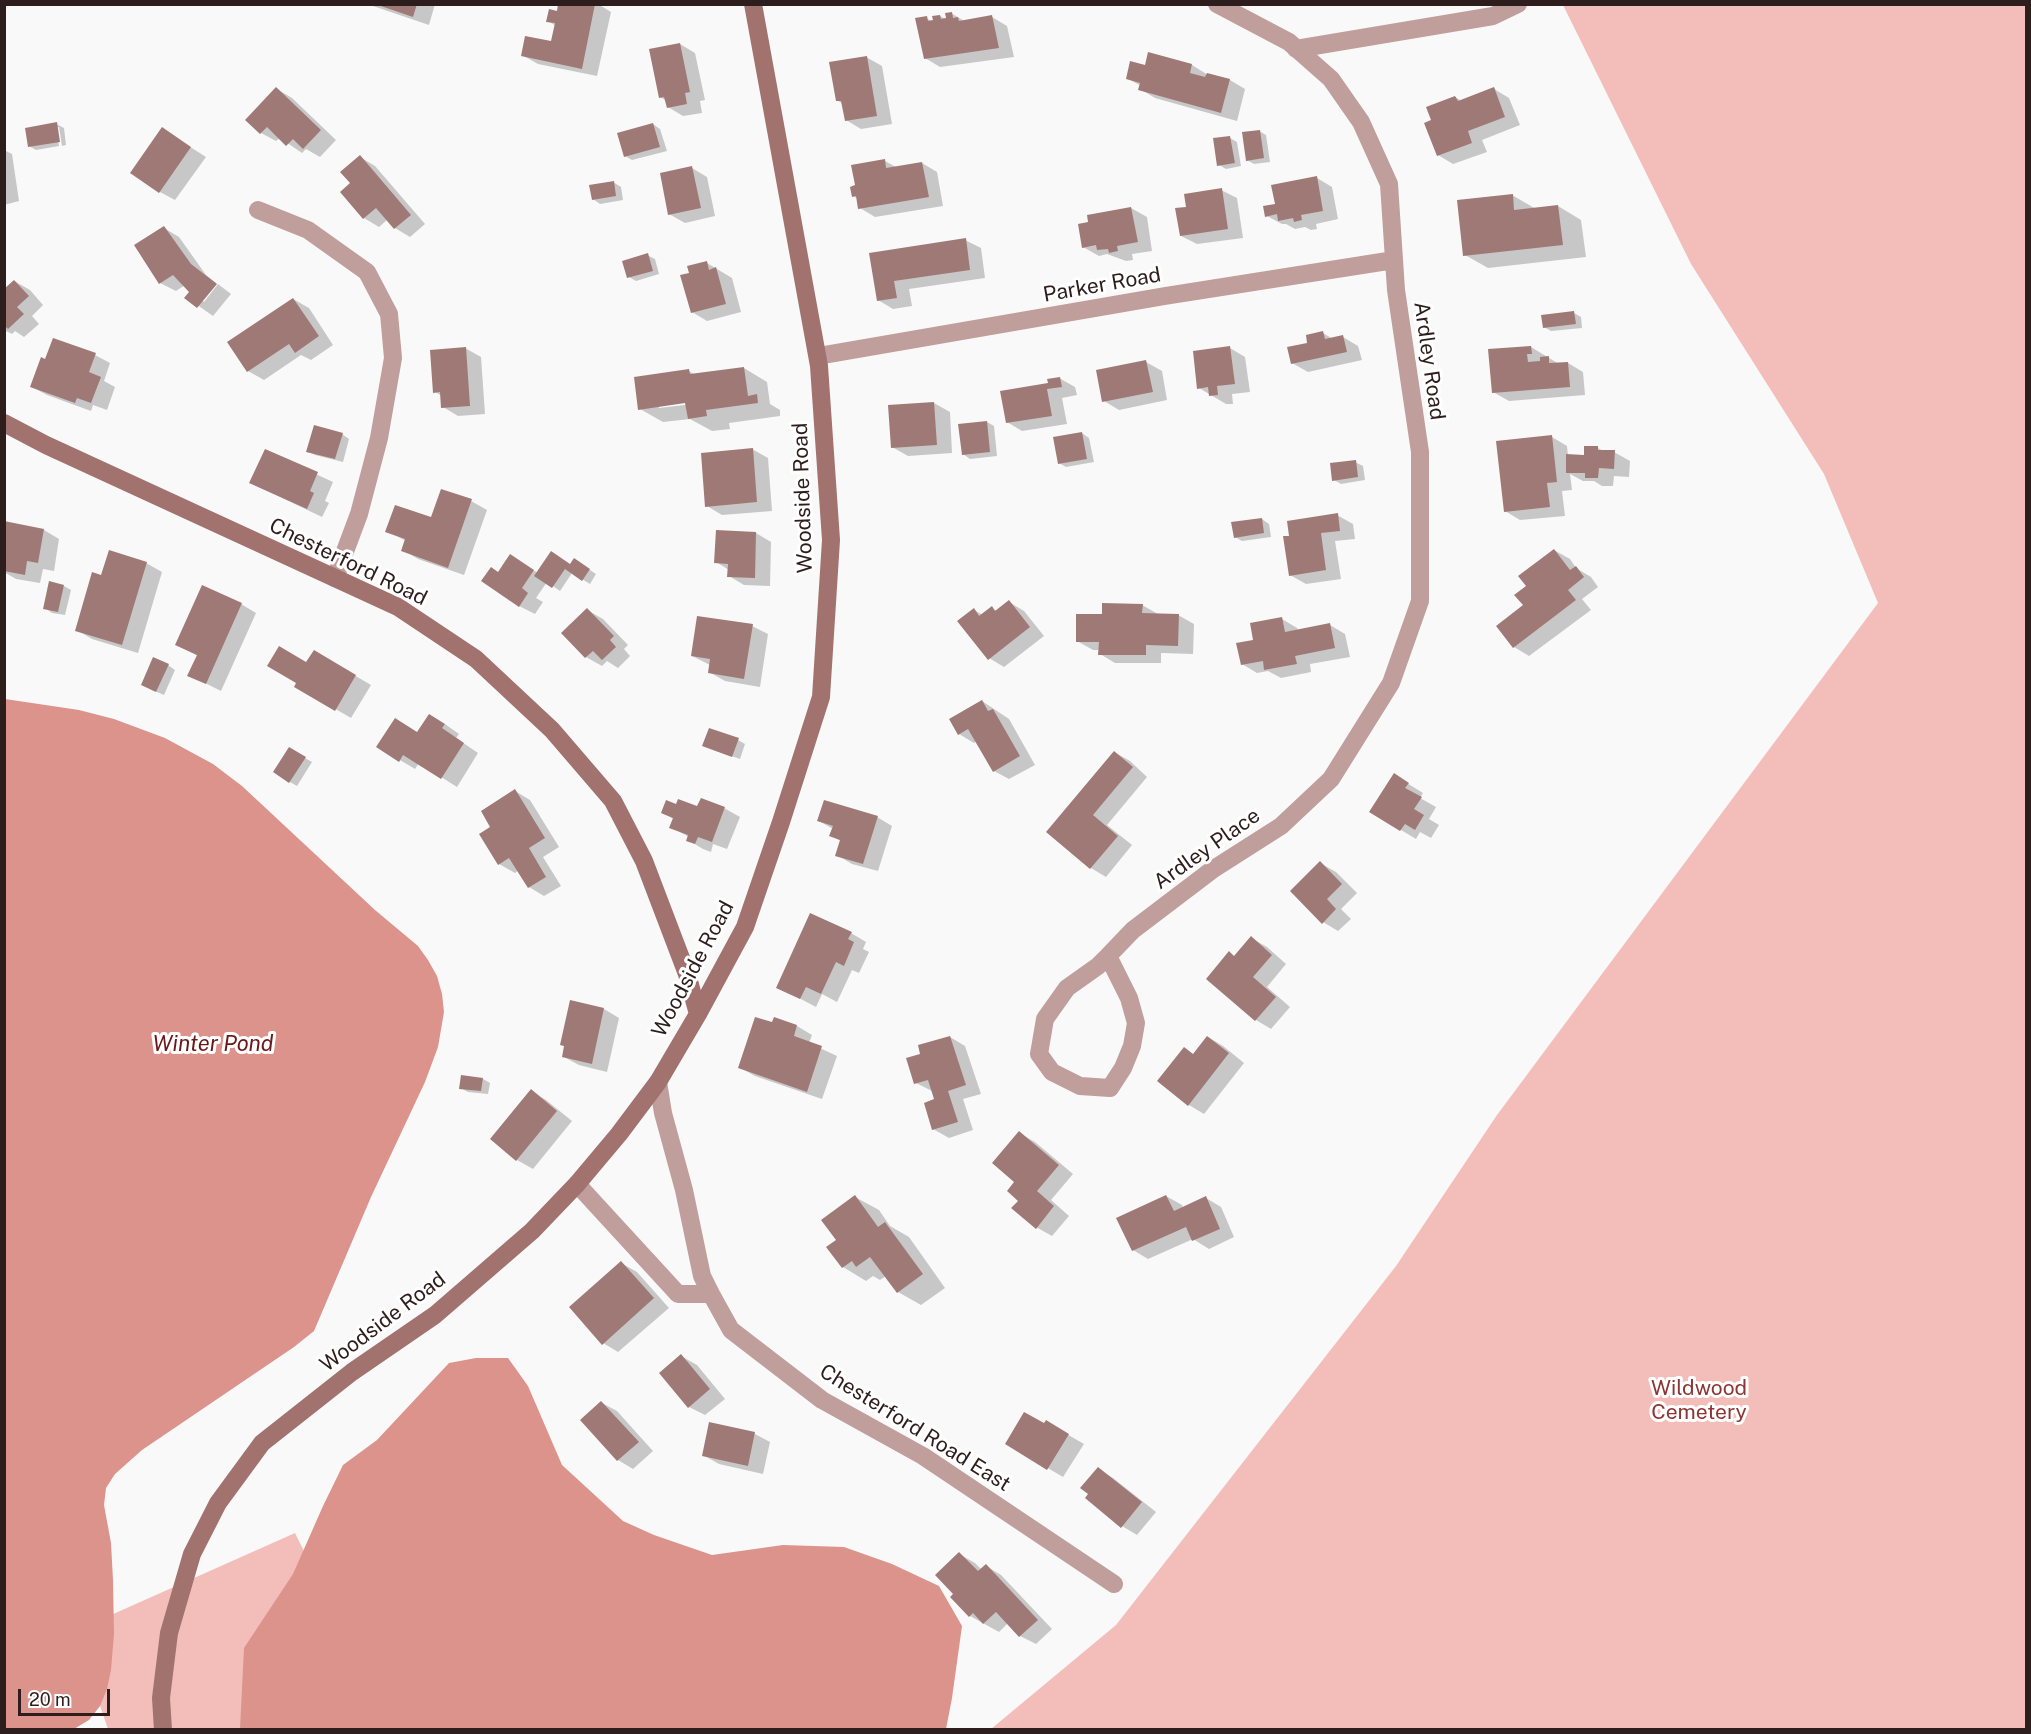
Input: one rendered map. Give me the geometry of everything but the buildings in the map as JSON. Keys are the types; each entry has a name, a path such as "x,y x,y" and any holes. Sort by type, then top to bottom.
{"street":[{"name":"Woodside Road","path":"163,1730 161,1698 169,1633 192,1554 218,1503 262,1443 352,1372 435,1315 532,1230 578,1184 658,1082 698,1014 745,927 781,822 821,697 831,540 818,357 753,4"},
{"name":"Ardley Road","path":"1217,4 1289,42 1331,79 1361,122 1389,184 1396,290 1420,452 1420,601 1391,684 1331,779"},
{"path":"1296,49 1493,16 1518,4"},
{"path":"258,210 308,230 367,272 389,314 393,358 379,438 359,514 335,578"},
{"name":"Parker Road","path":"818,357 1165,296 1394,260"},
{"name":"Chesterford Road","path":"4,423 46,445 398,607 476,659 552,730 613,801 644,861 687,974 698,1014"},
{"name":"Ardley Place","path":"1108,956 1129,998 1136,1023 1132,1046 1123,1068 1110,1088 1080,1086 1052,1072 1039,1054 1045,1019 1067,988 1098,966 1108,956 1142,923 1212,870 1281,826 1331,779"},
{"name":"Chesterford Road East","path":"658,1082 663,1113 684,1190 702,1276 731,1330 822,1400 923,1456 1114,1584"},
{"path":"578,1184 678,1294 711,1293"}],"green space":[{"name":"Wildwood Cemetery","path":"1563,5 2026,5 2026,1729 991,1729 1116,1625 1396,1266 1497,1115 1878,603 1824,474 1691,264"},
{"path":"295,1533 327,1598 264,1729 108,1729 95,1691 111,1615"}],"water":[{"name":"Winter Pond","path":"5,699 79,710 114,719 165,738 213,764 242,786 375,910 418,946 437,976 444,1012 438,1047 425,1082 371,1197 314,1331 142,1450 115,1474 106,1488 104,1505 111,1543 113,1580 114,1634 111,1670 100,1706 89,1720 74,1729 5,1729"},
{"path":"476,1358 508,1358 528,1386 562,1465 623,1521 654,1535 712,1555 783,1545 844,1547 892,1564 939,1586 962,1626 946,1729 240,1729 244,1648 293,1574 343,1465 377,1440 449,1363"}]}
